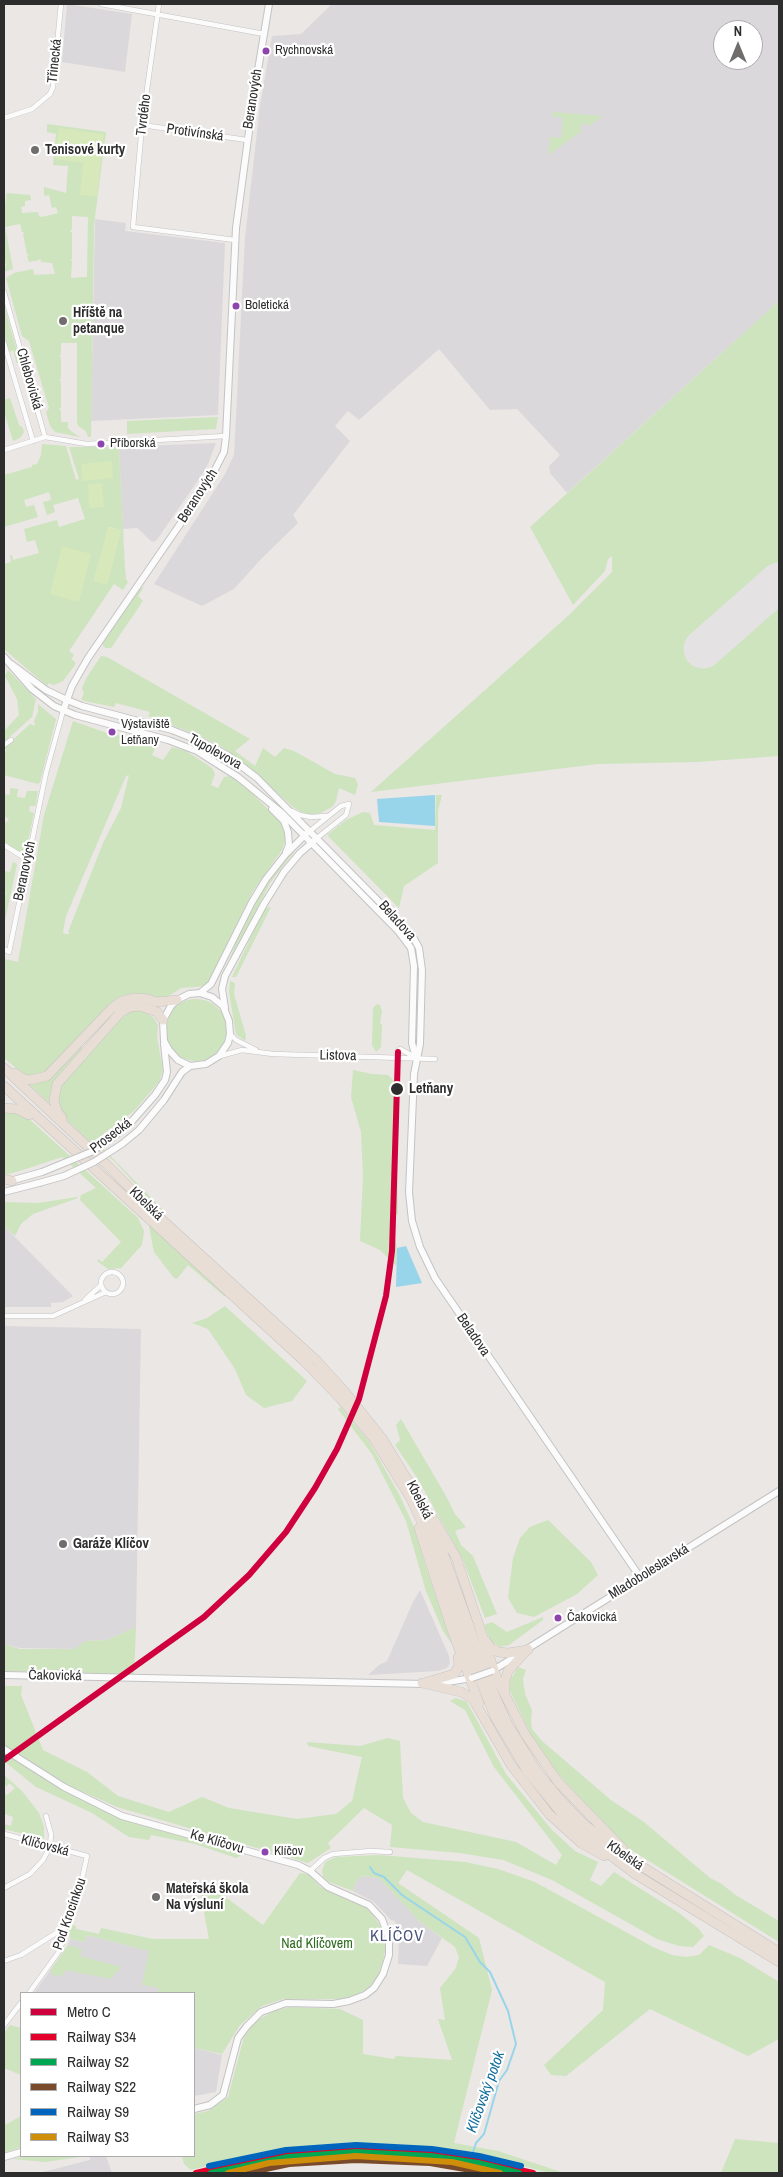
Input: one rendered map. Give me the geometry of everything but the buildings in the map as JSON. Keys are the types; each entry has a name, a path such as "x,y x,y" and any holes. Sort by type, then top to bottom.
{"highway":[{"path":"4,1064 22,1078 30,1080 44,1078 53,1072 112,1008 122,1001 135,998 156,1002 177,1000"},
{"path":"72,1133 55,1108 54,1095 59,1082 115,1018 125,1010 135,1006 148,1007 157,1012 163,1020"},
{"name":"Kbelská","path":"4,1068 157,1215 328,1372 382,1438 443,1552 491,1687 516,1740 538,1773 570,1810 639,1871 779,1962"},
{"name":"Kbelská","path":"4,1086 42,1123 311,1368 340,1398 374,1439 414,1498"},
{"path":"4,1108 17,1108 42,1123"},
{"path":"414,1498 454,1553 493,1670 515,1717 532,1747 558,1782 639,1871"},
{"path":"414,1498 459,1660 458,1669 449,1677 422,1684"},
{"path":"479,1624 487,1642 494,1650 508,1653 528,1650"},
{"path":"452,1630 486,1719"},
{"path":"515,1717 505,1690 506,1676 512,1665 528,1650"},
{"path":"422,1684 466,1694 476,1703 516,1773 556,1822 582,1843 639,1871"},
{"name":"Kbelská","path":"639,1871 779,1952"}],"street":[{"name":"Třinecká","path":"4,118 32,109 50,94 53,87 61,4"},
{"path":"101,4 264,34"},
{"name":"Tvrdého","path":"159,4 156,14 142,125 133,227 236,240"},
{"name":"Beranových","path":"4,949 9,952 46,773 66,700 79,673 102,636 216,470 224,452 236,240 247,140 269,4"},
{"name":"Protivínská","path":"142,125 247,140"},
{"name":"Chlebovická","path":"4,292 46,437"},
{"name":"Chlebovická","path":"4,343 33,441"},
{"path":"4,450 46,437 86,444 226,436"},
{"name":"Tupolevova","path":"4,657 40,697 63,710 182,745 218,763 282,813 311,844"},
{"name":"Tupolevova","path":"11,664 44,689 66,700 84,707 172,730 202,742 242,766 288,808 317,838"},
{"path":"4,745 11,740"},
{"name":"Tupolevova","path":"252,788 284,821 288,832 289,845 285,855"},
{"path":"200,993 211,984 252,902 285,855 327,816 341,806 349,804 346,815 298,855 280,879 264,904 225,976 222,989 230,1034 228,1043 219,1056 206,1064 190,1066 178,1060 169,1050 164,1040 163,1020 177,1000 189,994 200,993 212,997 226,1012"},
{"path":"288,808 300,815 311,818 327,816"},
{"name":"Beladova","path":"317,838 403,924 419,948 422,970 420,1044 416,1058 410,1208 427,1264 450,1301 640,1577"},
{"name":"Beladova","path":"311,844 398,931 411,948 414,966 412,1043 416,1058"},
{"path":"4,845 28,860"},
{"name":"Listova","path":"230,1034 236,1040 260,1051 273,1054 435,1059"},
{"name":"Prosecká","path":"7,1181 42,1172 91,1152 116,1135 132,1121 155,1095 165,1080 167,1072 164,1040"},
{"name":"Listova","path":"400,1049 416,1058"},
{"name":"Listova","path":"219,1056 236,1051 260,1051"},
{"name":"Prosecká","path":"4,1192 64,1176 94,1162 122,1144 138,1130 164,1100 182,1072 190,1066"},
{"path":"4,1316 52,1316 85,1300 101,1285 102,1278 107,1273 113,1272 121,1276 123,1281 121,1290 116,1293 106,1292 90,1300 85,1300"},
{"path":"101,1285 106,1292"},
{"name":"Mladoboleslavská","path":"493,1670 528,1650 640,1577 779,1491"},
{"name":"Čakovická","path":"4,1675 422,1684 451,1683 471,1679 493,1670"},
{"name":"Ke Klíčovu","path":"4,1749 64,1787 122,1816 298,1865 310,1871 328,1887 369,1905 382,1919 387,1932 389,1946 383,1974 371,1991 356,1999 334,2004 286,2003 261,2012 250,2021 238,2038 223,2095 210,2105 195,2109"},
{"path":"4,1888 30,1874 43,1860 50,1847 51,1834 46,1816"},
{"name":"Klíčovská","path":"4,1834 87,1856"},
{"path":"310,1871 324,1858 333,1854 390,1852"},
{"name":"Pod Krocínkou","path":"30,1992 63,1942 64,1928 77,1902 87,1856"},
{"path":"4,1961 21,1955 64,1928"},
{"path":"4,2025 20,2004"},
{"path":"4,2157 20,2152"}],"shaded area":[{"path":"67,4 132,14 125,72 62,62"},
{"path":"332,4 779,4 779,301 567,493 550,473 549,466 560,455 517,409 490,410 439,349 359,420 348,411 335,426 350,441 293,515 298,523 261,559 234,589 202,606 154,584 225,474 234,455 245,237 260,106 272,36 301,34"},
{"path":"95,219 126,223 125,231 225,243 218,415 91,421"},
{"path":"216,443 201,476 156,541 152,542 137,528 123,529 119,447"},
{"path":"4,1226 73,1296 63,1302 51,1303 51,1307 4,1307"},
{"path":"4,1326 141,1329 136,1627 107,1640 85,1641 76,1649 19,1648 4,1644"},
{"path":"420,1590 449,1656 450,1663 447,1668 438,1671 368,1675 379,1665 387,1661"},
{"path":"361,1876 379,1878 419,1921 442,1938 427,1966 398,1964 399,1939 395,1921 391,1920 374,1902 353,1891 355,1884"},
{"path":"87,1935 149,1951 159,1988 157,1992 35,1992 68,1945 70,1939 84,1942"},
{"path":"195,2048 222,2055 216,2092 195,2096"},
{"path":"90,2157 106,2157 112,2173 39,2173 90,2160"}],"green space":[{"path":"553,112 603,116 589,126 585,123 582,124 580,128 582,131 548,155 550,137 561,138 563,118 552,116"},
{"path":"47,124 106,132 94,225 91,437 88,437 86,431 78,426 77,422 77,343 61,343 61,355 59,355 61,358 61,378 59,380 61,381 61,407 59,410 61,410 61,422 68,422 68,428 80,437 55,432 50,426 46,412 49,408 29,341 22,336 6,278 14,273 33,269 34,275 55,274 52,263 41,262 40,258 39,260 29,262 24,232 22,232 20,224 5,227 13,269 4,272 6,265 4,256 4,212 7,193 30,195 31,200 25,201 25,206 21,207 22,213 38,212 39,216 42,217 58,213 56,207 52,208 49,195 44,196 44,187 66,193 68,166 53,165 56,134 47,132","holes":["72,216 88,217 87,277 71,278 72,232 70,232 72,229"]},
{"path":"59,128 104,134 97,197 80,195 83,163 55,159"},
{"path":"779,301 779,756 697,762 598,764 371,792 569,615 612,572 612,556 608,559 605,571 573,605 530,527"},
{"path":"4,305 19,358 17,364 13,350 9,352 4,335"},
{"path":"10,398 19,425 23,428 24,432 20,438 13,441 4,411 4,400"},
{"path":"218,417 216,429 127,434 127,421"},
{"path":"42,444 66,446 76,480 79,479 69,447 119,447 125,568 128,582 123,590 114,584 69,651 74,655 71,659 75,662 75,665 63,681 54,685 49,683 47,686 4,649 4,564 11,562 10,555 12,555 13,560 39,553 35,540 27,542 24,529 57,520 59,527 85,519 78,498 53,505 55,512 47,515 43,502 51,500 49,492 24,500 26,507 34,505 38,517 4,527 4,475 32,467 32,465 37,464 41,455","holes":["109,527 121,530 107,584 94,580"]},
{"path":"112,461 113,478 82,481 81,464"},
{"path":"102,483 104,507 89,508 88,484"},
{"path":"108,527 121,530 107,585 94,581"},
{"path":"62,546 91,554 79,602 50,594"},
{"path":"144,587 138,596 143,601 111,648 106,648 103,646 103,640 138,589"},
{"path":"101,656 107,657 250,739 235,751 255,766 263,748 275,757 284,748 294,751 335,774 355,778 358,785 355,795 339,788 336,801 332,807 318,814 304,814 293,807 243,762 220,746 198,735 148,716 150,712 116,703 114,707 84,701 81,699 84,694 82,688"},
{"path":"8,670 36,699 32,717 4,742 4,731 19,715 17,699 5,676"},
{"path":"38,704 56,719 38,784 4,775 4,753 7,750 4,748 30,724 35,726 34,721 38,712"},
{"path":"73,721 104,732 153,743 155,748 152,755 163,760 172,747 186,751 212,768 215,774 211,785 218,788 224,777 230,776 250,791 284,826 286,838 282,850 253,891 206,986 181,988 164,999 124,997 62,1059 39,1076 24,1075 4,1058 4,959 18,962 44,815","holes":["129,775 121,808 103,843 68,932 70,934 65,934 63,932 66,916 126,776"]},
{"path":"10,788 18,789 17,797 25,798 27,791 38,791 35,806 30,806 29,811 34,813 26,851 23,854 4,843 4,822 6,823 9,819 4,816 4,794 10,795"},
{"path":"436,795 442,795 438,811 438,863 404,886 399,908 327,835 346,820 363,812 370,813 374,825 435,830"},
{"path":"292,851 294,852 270,883 224,974 238,937 262,891"},
{"path":"13,862 17,864 4,925 4,900 6,892 4,891 4,871 10,872"},
{"path":"271,907 236,977 232,977 265,908"},
{"path":"230,981 235,983 234,994 246,1036 245,1041 236,1034 229,992"},
{"path":"196,999 208,1002 218,1008 224,1018 227,1030 224,1042 218,1052 208,1058 196,1061 184,1058 174,1052 168,1042 165,1030 168,1018 174,1008 184,1002"},
{"path":"377,1004 380,1005 382,1012 380,1023 382,1025 381,1047 376,1052 372,1045 373,1008"},
{"path":"132,1011 143,1011 153,1017 158,1025 157,1037 163,1070 159,1082 134,1111 95,1140 162,1209 160,1211 115,1162 90,1142 61,1114 58,1099 59,1089 78,1065 118,1021"},
{"path":"81,1047 83,1048 52,1084 49,1103 30,1085 51,1079"},
{"path":"353,1070 388,1075 396,1083 398,1214 391,1217 397,1248 396,1266 380,1250 360,1241 363,1176 361,1132 351,1097"},
{"path":"9,1110 27,1117 138,1218 144,1231 142,1245 121,1268 108,1269 97,1261 98,1259 102,1262 121,1242 80,1200 81,1195 96,1188 62,1157 4,1174 4,1111"},
{"path":"77,1197 33,1214 21,1224 15,1236 4,1226 4,1202 38,1203"},
{"path":"149,1226 228,1295 224,1296 188,1265 177,1279 174,1278 154,1252"},
{"path":"225,1306 307,1381 292,1401 264,1408 246,1395 235,1369 208,1329 192,1323 207,1318"},
{"path":"340,1407 370,1443 400,1496 414,1527 452,1644 443,1631 426,1591 406,1521 372,1454 338,1409"},
{"path":"401,1419 455,1514 466,1527 455,1531 461,1545 473,1556 497,1614 485,1618 462,1558 416,1476 395,1445 400,1440 396,1425"},
{"path":"548,1520 591,1562 598,1575 577,1594 534,1617 517,1613 508,1598 513,1558 520,1538 530,1527"},
{"path":"543,1617 543,1620 509,1645 500,1647 490,1640 484,1625 492,1622 507,1632"},
{"path":"136,1627 134,1674 4,1671 4,1644 20,1649 75,1649 85,1641 107,1640"},
{"path":"518,1667 526,1670 523,1679 525,1694 532,1710 532,1729 542,1741 612,1801 644,1822 710,1878 779,1921 779,1942 628,1848 566,1783 537,1747 508,1687 508,1678 512,1677"},
{"path":"4,1686 22,1686 21,1695 43,1750 87,1772 118,1796 169,1812 202,1797 229,1808 297,1819 336,1814 352,1801 362,1757 308,1746 307,1742 360,1746 388,1738 400,1741 403,1798 411,1813 423,1822 516,1842 556,1865 562,1855 494,1767 465,1710 450,1701 456,1698 467,1702 506,1774 552,1830 575,1851 598,1862 590,1880 601,1886 614,1872 679,1913 698,1928 704,1936 693,1947 679,1946 657,1939 552,1880 503,1860 460,1853 390,1847 392,1825 364,1808 328,1843 331,1848 308,1863 117,1807 70,1786 4,1745"},
{"path":"4,1753 57,1787 124,1820 200,1840 242,1855 236,1858 195,1844 151,1835 149,1840 129,1837 92,1813 36,1787 4,1761"},
{"path":"4,1775 22,1791 39,1813 44,1827 44,1839 4,1829 4,1824 11,1826 13,1817 5,1814 4,1819 4,1793 7,1795 15,1788 9,1783 7,1786 4,1785"},
{"path":"379,1855 465,1862 498,1869 535,1882 653,1947 672,1955 686,1957 699,1955 709,1945 740,1958 779,1982 779,2039 748,2056 650,2009 566,2076 551,2075 544,2065 603,2010 605,1982 407,1870 398,1883 479,1938 492,1990 454,2143 498,2151 564,2173 549,2173 454,2150 356,2143 285,2149 237,2158 191,2170 184,2164 182,2157 195,2157 195,2114 208,2111 228,2097 244,2037 256,2021 274,2011 290,2007 340,2009 363,2020 363,2054 394,2059 396,2056 452,2060 438,2019 445,2020 440,1988 456,1968 459,1957 455,1947 419,1921 379,1878 361,1876 355,1884 353,1891 329,1882 323,1877 322,1871 325,1862 336,1857"},
{"name":"Nad Klíčovem","path":"300,1873 308,1874 321,1887 362,1904 372,1913 382,1929 386,1946 382,1966 376,1979 367,1989 354,1996 342,1999 283,1999 262,2006 240,2025 222,2054 195,2048 195,1992 157,1992 159,1988 142,1985 149,1951 87,1935 85,1942 70,1939 68,1928 71,1925 76,1926 76,1929 99,1934 101,1928 153,1939 209,1939 200,1890 220,1893 263,1925"},
{"path":"68,1945 82,1949 80,1956 121,1967 111,1979 66,1970 62,1976 53,1975 50,1971"},
{"path":"10,2025 20,2028 20,2075 4,2068 4,2033"},
{"path":"20,2117 20,2147 4,2153 5,2125"},
{"path":"735,2139 779,2143 779,2173 721,2173"},
{"path":"22,2157 79,2157 45,2162 13,2159"}],"water":[{"path":"435,795 435,826 379,822 377,799"},
{"path":"406,1246 422,1283 396,1287 397,1248"}],"waterway":[{"name":"Klíčovský potok","path":"370,1867 374,1873 384,1877 402,1895 465,1937 480,1962 490,1972 508,2011 516,2044 507,2070 499,2081 484,2134 476,2143 472,2155"}],"runway":[{"path":"703,649 779,582"}],"metro line":[{"name":"C","path":"4,1760 204,1617 249,1575 286,1532 315,1488 337,1449 359,1399 386,1296 392,1251 398,1052"}],"rail line":[{"name":"S9","path":"209,2166 286,2150 356,2145 432,2149 479,2156 521,2166"},
{"name":"S34","path":"196,2173 268,2156 356,2148 405,2150 453,2155 533,2173"},
{"name":"S2","path":"211,2173 288,2157 356,2152 431,2156 478,2163 519,2173"},
{"name":"S3","path":"228,2173 269,2163 356,2156 452,2162 500,2173"},
{"name":"S22","path":"247,2173 289,2164 356,2160 430,2163 488,2173"}],"place":[{"name":"Rychnovská","path":"266,51"},
{"name":"Tenisové kurty","path":"35,150"},
{"name":"Boletická","path":"236,306"},
{"name":"Hříště na petanque","path":"63,321"},
{"name":"Příborská","path":"101,444"},
{"name":"Výstaviště Letňany","path":"112,732"},
{"name":"Letňany","path":"397,1089"},
{"name":"Garáže Klíčov","path":"63,1544"},
{"name":"Čakovická","path":"558,1618"},
{"name":"Klíčov","path":"265,1852"},
{"name":"Mateřská škola Na výsluní","path":"156,1897"}],"district":[{"name":"KLÍČOV","path":"397,1937"}]}
